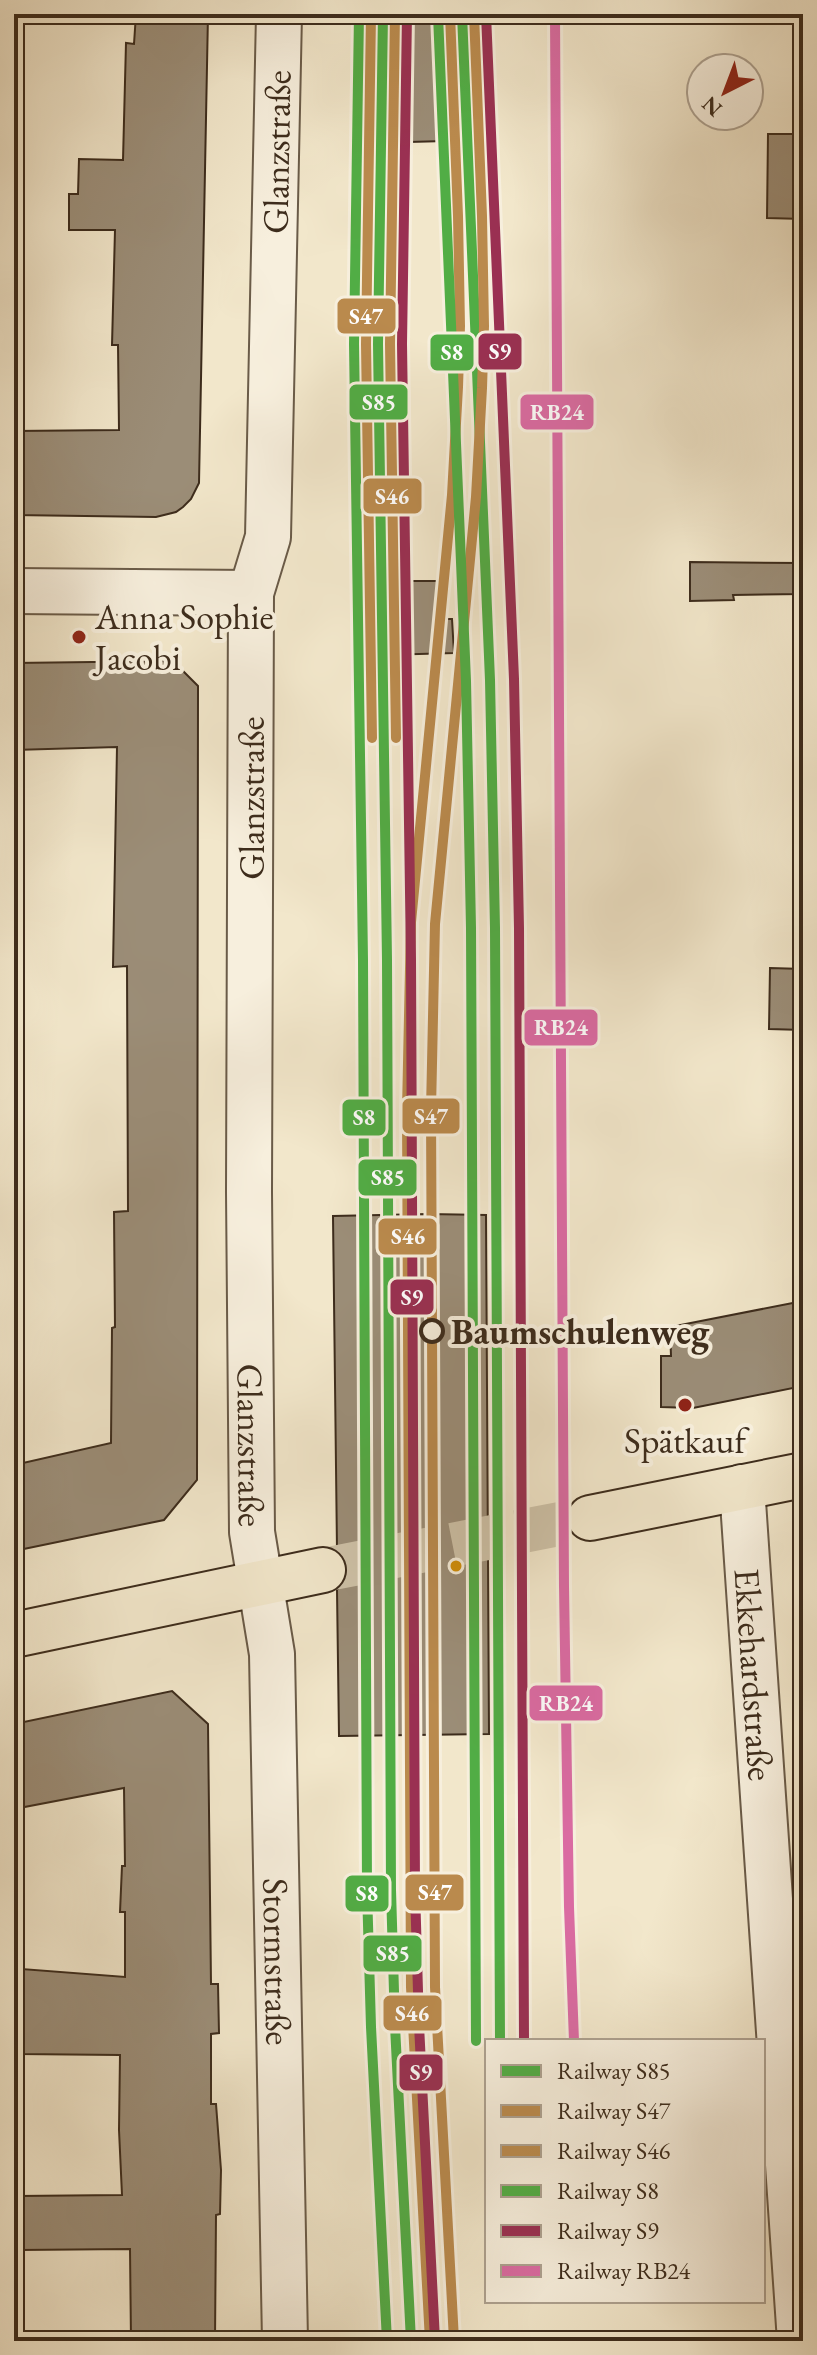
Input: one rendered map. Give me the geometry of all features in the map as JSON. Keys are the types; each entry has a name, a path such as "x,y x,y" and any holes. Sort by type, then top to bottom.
{"main road":[{"path":"590,1518 803,1475"},
{"path":"14,1635 323,1570"}],"street":[{"name":"Glanzstraße","path":"260,1583 252,1532 250,1357 251,593 268,537 279,14"},
{"path":"14,591 251,593"},
{"name":"Ekkehardstraße","path":"742,1487 792,2074 800,2341"},
{"name":"Stormstraße","path":"260,1583 272,1664 285,2341"}],"building":[{"path":"136,14 208,14 199,483 183,507 156,517 14,515 14,431 119,430 118,345 112,345 115,230 69,230 69,194 78,194 79,159 123,160 126,43 134,44"},
{"path":"405,19 441,19 445,141 409,142"},
{"path":"768,134 803,134 803,219 767,218"},
{"path":"690,562 803,563 803,594 733,595 734,600 690,601"},
{"path":"404,581 438,581 438,619 452,619 454,653 384,655 382,621 404,620"},
{"path":"173,661 198,686 197,1480 164,1520 14,1551 14,1465 111,1443 112,1328 115,1327 114,1212 128,1211 127,966 113,967 117,747 14,750 14,663"},
{"path":"770,968 803,969 803,1030 769,1029"},
{"path":"486,1215 489,1734 339,1736 337,1590 346,1578 348,1566 337,1550 333,1216"},
{"path":"803,1301 803,1386 693,1408 661,1407 661,1356 671,1356 670,1327"},
{"path":"172,1691 208,1724 211,1984 218,1984 219,2033 211,2034 211,2104 216,2104 221,2170 220,2214 216,2215 215,2341 131,2341 130,2249 19,2250 18,2196 122,2195 120,2055 19,2054 22,1969 125,1977 125,1912 120,1912 122,1866 125,1866 124,1788 14,1809 14,1724"}],"tunnel":[{"path":"323,1570 590,1518"}],"rail line":[{"name":"S8","path":"359,14 354,344 363,960 367,1890 387,2341"},
{"name":"S47","path":"371,14 366,344 372,738"},
{"name":"S85","path":"383,14 378,344 387,960 391,1890 411,2341"},
{"name":"S46","path":"395,14 390,344 396,738"},
{"name":"S9","path":"407,14 402,344 411,960 415,1890 435,2340"},
{"name":"S46","path":"430,2341 411,1987 407,1110 411,922 452,495 458,387 458,216 450,14"},
{"name":"S85","path":"462,14 490,680 495,928 500,2039"},
{"name":"S47","path":"454,2340 435,1987 431,1110 435,924 476,497 482,388 482,216 474,14"},
{"name":"S9","path":"486,14 514,679 519,928 524,2039"},
{"name":"RB24","path":"555,14 564,1586 574,2039"},
{"name":"S8","path":"438,15 466,681 471,928 476,2041"}],"place":[{"name":"Anna Sophie Jacobi","path":"79,637"},
{"name":"Baumschulenweg","path":"432,1331"},
{"name":"Spätkauf","path":"685,1405"}]}
